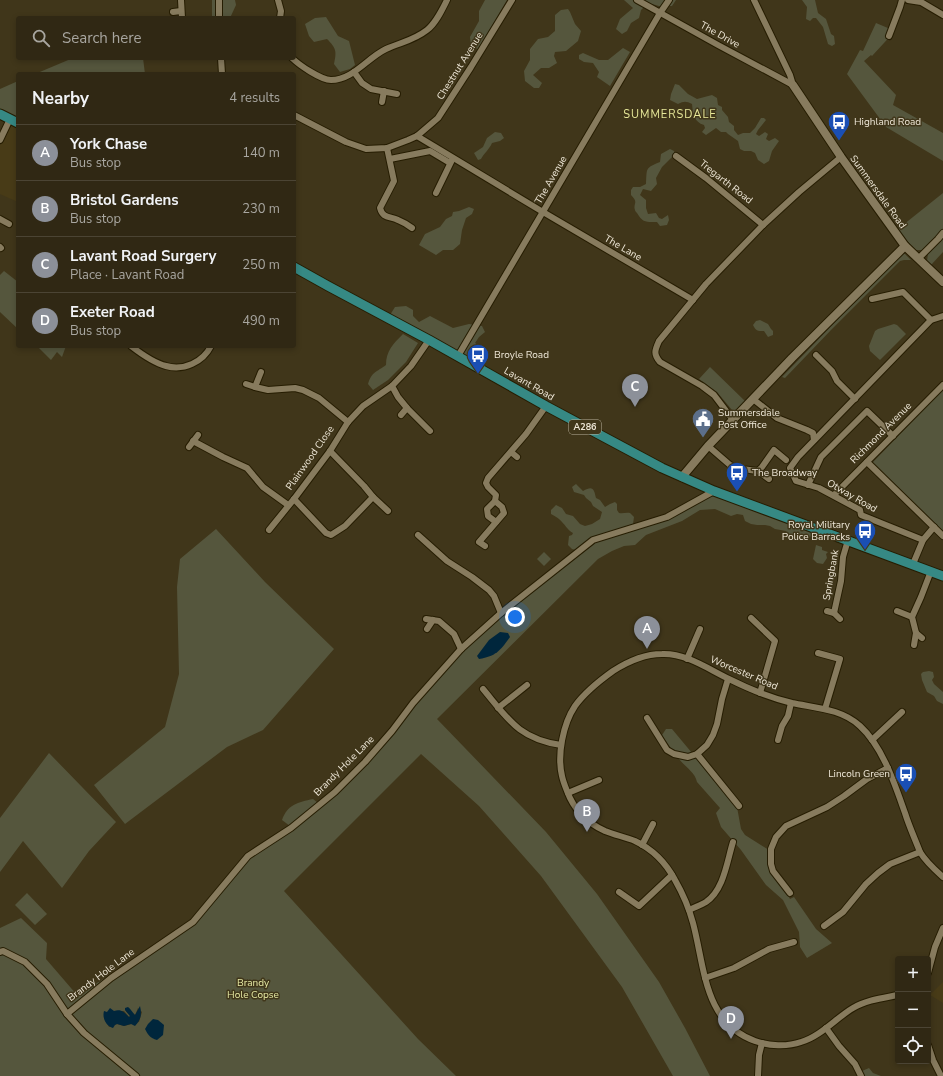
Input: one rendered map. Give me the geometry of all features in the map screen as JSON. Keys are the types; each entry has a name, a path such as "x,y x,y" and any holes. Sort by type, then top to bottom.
{"main road":[{"path":"0,114 14,121"},
{"name":"Lavant Road","path":"296,268 429,340 626,450 714,491"},
{"name":"A286","path":"714,491 943,576"}],"street":[{"path":"173,12 182,15 181,0"},
{"path":"219,0 219,16"},
{"path":"278,0 281,11 280,16"},
{"path":"294,60 328,80 339,80 354,72 385,50 416,38 429,29 440,15 447,0"},
{"name":"Chestnut Avenue","path":"296,116 346,142 366,149 387,148 416,136 438,118 512,0"},
{"name":"The Drive","path":"637,0 793,85"},
{"name":"The Avenue","path":"458,356 669,0"},
{"path":"754,0 790,74 793,85"},
{"path":"889,36 902,0"},
{"path":"908,0 921,2 943,15"},
{"path":"221,60 222,72"},
{"path":"354,72 362,83 371,89 397,94"},
{"name":"Summersdale Road","path":"793,85 841,157 905,246 943,282"},
{"path":"382,102 384,91"},
{"path":"0,140 14,121"},
{"path":"416,136 452,160 543,212"},
{"path":"387,148 394,181 380,208 381,213 388,218 396,219 412,228"},
{"path":"390,159 430,151 452,160"},
{"path":"733,420 714,395 702,386 660,362 656,357 655,348 659,341 706,284 799,192 841,157"},
{"name":"Tregarth Road","path":"677,159 706,178 764,225"},
{"path":"436,193 452,160"},
{"name":"The Lane","path":"543,212 693,300"},
{"path":"0,220 9,224"},
{"path":"918,259 943,233"},
{"path":"682,477 708,446 792,358 905,246"},
{"path":"872,299 903,292 931,320 943,316"},
{"name":"Otway Road","path":"923,540 861,515 860,510 834,495 819,488 796,481 790,468 814,440 931,320"},
{"name":"Plainwood Close","path":"269,530 330,451 348,422 363,406 392,386 411,366 429,340"},
{"path":"134,348 149,358 166,366 180,368 193,364 202,358 210,348"},
{"path":"816,355 832,371 837,381 855,399"},
{"path":"255,387 261,372"},
{"name":"Plainwood Close","path":"246,384 268,390 295,388 304,390 318,398 348,422"},
{"name":"Richmond Avenue","path":"834,495 943,385"},
{"path":"392,386 398,397 407,408 430,431"},
{"path":"753,399 777,418 813,433 814,440"},
{"path":"496,522 488,516 487,509 495,501 496,495 486,483 488,478 526,434 546,406"},
{"path":"401,415 407,408"},
{"path":"808,485 821,457 867,411 893,436"},
{"path":"189,447 198,436"},
{"name":"Plainwood Close","path":"193,441 247,468 263,487 288,506"},
{"path":"708,446 730,465 741,469 758,471 769,479"},
{"path":"758,471 774,450 786,460"},
{"path":"330,451 364,486 372,497 388,511"},
{"path":"511,452 517,457"},
{"path":"867,462 943,536"},
{"name":"Brandy Hole Lane","path":"136,1076 84,1033 67,1014 111,978 193,922 248,856 291,828 335,792 365,762 427,687 461,650 501,613 593,540 667,517 714,491"},
{"path":"294,499 326,533 331,535 345,526 372,497"},
{"path":"485,546 479,542 504,513 502,507 495,501"},
{"path":"913,564 923,540 934,527"},
{"path":"418,535 447,561 472,576 489,590 494,596 501,613"},
{"name":"Springbank","path":"834,613 841,580 843,557 848,540"},
{"path":"914,645 916,633 912,617 931,571"},
{"name":"Springbank","path":"828,610 840,619"},
{"path":"898,611 912,617"},
{"path":"751,618 775,641 760,693"},
{"path":"426,619 439,621 454,634 461,650"},
{"path":"426,629 433,620"},
{"path":"687,659 700,629"},
{"path":"916,633 922,638"},
{"path":"818,653 840,660 825,709"},
{"name":"Worcester Road","path":"895,996 859,1005 809,1039 798,1043 774,1045 762,1043 742,1035 725,1021 714,1004 705,978 689,910 672,875 650,850 634,841 606,831 591,823 578,812 568,793 560,767 561,744 567,724 575,706 590,689 609,674 627,664 652,655 670,654 687,659 760,693 791,702 825,709 852,719 863,728 872,740 888,768 895,783 920,852 927,862 943,877"},
{"path":"647,718 667,750 674,754 688,757 697,754 707,744 713,735 728,679"},
{"path":"498,708 527,685"},
{"path":"482,689 520,731 549,743 561,744"},
{"path":"778,740 782,726 788,716 791,702"},
{"path":"872,740 902,712"},
{"path":"697,754 739,806"},
{"path":"790,893 773,871 771,864 771,849 776,837 786,826 827,807 867,779 888,768"},
{"path":"568,793 599,780"},
{"path":"642,845 653,824"},
{"path":"689,910 707,901 721,884 732,842"},
{"path":"824,926 842,912 866,884 878,873 894,862 920,852"},
{"path":"619,892 639,906 672,875"},
{"path":"931,962 943,928"},
{"path":"705,978 734,968 768,949 794,942"},
{"path":"0,952 3,951 25,962 47,984 67,1014"},
{"path":"826,1028 855,1064 861,1076"},
{"path":"758,1076 759,1055 762,1043"},
{"path":"931,1054 941,1076"}],"shaded area":[{"path":"10,122 16,125 16,201 0,194 0,144"},
{"path":"943,982 943,1003 931,996"}],"green space":[{"path":"212,0 235,0 236,5 231,16 212,16"},
{"path":"485,0 507,0 478,49 471,47 470,37 479,21 479,11"},
{"path":"624,0 676,0 672,6 659,6 648,3 641,10 639,18 631,23 627,31 622,34 616,29 620,19 633,8"},
{"path":"802,0 815,0 818,13 826,19 831,34 834,36 835,44 832,46 828,44 823,27 816,18 813,18 810,21 806,19 807,7"},
{"path":"568,9 575,24 581,31 578,41 566,51 555,52 554,56 557,63 549,68 541,68 533,75 542,83 539,88 534,88 525,81 524,71 530,60 530,49 538,39 548,37 555,31 555,15 561,10"},
{"path":"326,17 338,36 349,41 355,65 350,69 340,72 334,64 335,50 327,39 314,42 309,36 305,24 315,18"},
{"path":"876,23 895,31 872,56 871,55 864,61 896,95 893,105 943,133 943,161 886,127 847,74 860,50 863,51"},
{"path":"623,48 630,52 610,86 597,77 599,72 593,63 584,62 579,59 579,55 583,53 599,60 608,60"},
{"path":"68,60 143,60 145,72 40,72"},
{"path":"16,82 16,118 0,110 0,89"},
{"path":"675,84 679,85 688,94 697,99 712,95 717,98 718,105 722,107 722,110 728,117 729,122 734,126 734,130 738,135 750,133 761,118 764,118 766,120 756,134 759,136 765,132 768,134 766,139 769,141 775,138 779,141 772,151 769,161 764,164 758,160 755,153 740,149 738,141 726,132 721,132 716,128 706,135 702,132 705,128 704,125 696,120 692,104 682,102 678,104 670,100"},
{"path":"495,132 501,133 504,138 500,141 492,143 481,159 478,160 474,153 483,147 487,138"},
{"path":"670,149 674,151 675,154 662,167 656,178 657,184 651,191 643,189 640,195 646,200 648,214 656,213 659,218 662,219 668,215 669,220 667,225 660,226 657,222 650,222 641,219 635,210 635,201 631,195 631,190 633,187 640,187 646,184 646,175 649,167 660,162 661,154"},
{"path":"943,193 943,229 923,250 916,250 898,229"},
{"path":"469,207 474,209 472,214 466,218 460,244 453,250 443,250 436,255 419,245 425,234 440,227 446,219 452,216 453,212"},
{"path":"943,238 943,252 931,265 927,261 928,254"},
{"path":"901,254 905,254 911,260 900,261 785,378 782,377"},
{"path":"4,271 16,280 16,327 0,312 0,275"},
{"path":"406,306 413,310 413,316 419,322 430,316 453,328 469,324 482,326 485,332 475,343 489,352 485,361 477,363 390,315 395,307"},
{"path":"760,320 768,324 773,331 773,335 768,337 764,331 756,330 753,325 756,321"},
{"path":"894,324 906,334 880,360 870,351 869,346 875,331"},
{"path":"403,334 418,343 406,362 388,380 373,390 368,384 371,377 375,372 386,365 387,356 391,348"},
{"path":"39,348 65,348 62,357 57,352 51,360"},
{"path":"710,367 747,403 739,411 732,410 717,392 699,379"},
{"path":"943,390 943,531 873,462"},
{"path":"576,484 583,491 591,488 595,492 596,498 600,500 605,507 615,502 619,513 630,513 634,517 633,524 591,538 576,550 572,549 568,545 569,536 573,533 558,518 551,514 551,510 556,505 562,508 566,514 573,516 580,524 585,526 600,519 602,512 593,506 584,495 574,492 572,487"},
{"name":"Brandy Hole Copse","path":"713,493 816,530 814,536 804,537 788,535 786,531 775,529 770,526 751,524 745,521 743,515 737,514 731,516 715,509 700,510 682,521 646,535 635,545 624,546 612,551 598,559 437,719 546,832 597,894 659,982 710,1076 673,1076 622,987 541,876 479,806 421,754 284,891 418,1039 456,1076 0,1076 0,928 21,918 47,943 46,959 77,995 194,924 249,858 337,793 463,651 497,619 595,542 667,518","holes":["138,1008 142,1012 139,1022 124,1026 117,1024 109,1027 105,1020 107,1012 124,1011 129,1017 130,1016 125,1010 135,1015"]},
{"path":"216,529 265,582 334,649 263,730 227,747 125,824 94,785 165,727 179,674 177,587 180,559"},
{"path":"816,545 822,547 822,550 828,552 826,554 827,558 823,564 817,563 813,559"},
{"path":"544,552 551,559 544,566 537,559"},
{"path":"929,671 933,672 934,677 932,680 934,684 943,692 943,704 927,692 921,674"},
{"path":"666,729 672,729 737,807 741,829 745,835 769,850 768,857 790,899 794,897 816,929 832,943 807,958 800,947 799,932 783,900 766,885 741,850 721,827 716,813 720,808 697,782 692,772 679,759 666,741 662,735"},
{"path":"49,753 116,822 89,851 62,888 23,841 0,872 0,818"},
{"path":"313,799 318,803 290,826 282,820 287,811 294,805"},
{"path":"27,893 47,914 35,925 15,905"},
{"path":"869,1068 873,1073 881,1076 864,1076 862,1071"}],"water":[{"path":"500,632 508,633 510,637 497,652 479,659 477,656 489,640"},
{"path":"140,1006 141,1012 139,1021 135,1026 131,1024 124,1026 117,1024 113,1028 107,1024 104,1019 104,1011 107,1012 110,1008 114,1011 122,1011 129,1017 130,1016 125,1008 128,1007 135,1015"},
{"path":"153,1019 158,1020 164,1025 163,1035 157,1040 150,1036 145,1029"}],"place":[{"name":"Highland Road","path":"839,142"},
{"name":"Broyle Road","path":"478,374"},
{"name":"Lavant Road Surgery","path":"635,407"},
{"name":"Summersdale Post Office","path":"703,438"},
{"name":"The Broadway","path":"737,492"},
{"name":"Royal Military Police Barracks","path":"865,550"},
{"name":"York Chase","path":"647,649"},
{"name":"Lincoln Green","path":"906,794"},
{"name":"Bristol Gardens","path":"587,832"},
{"name":"Exeter Road","path":"731,1039"}],"district":[{"name":"SUMMERSDALE","path":"670,114"}]}
